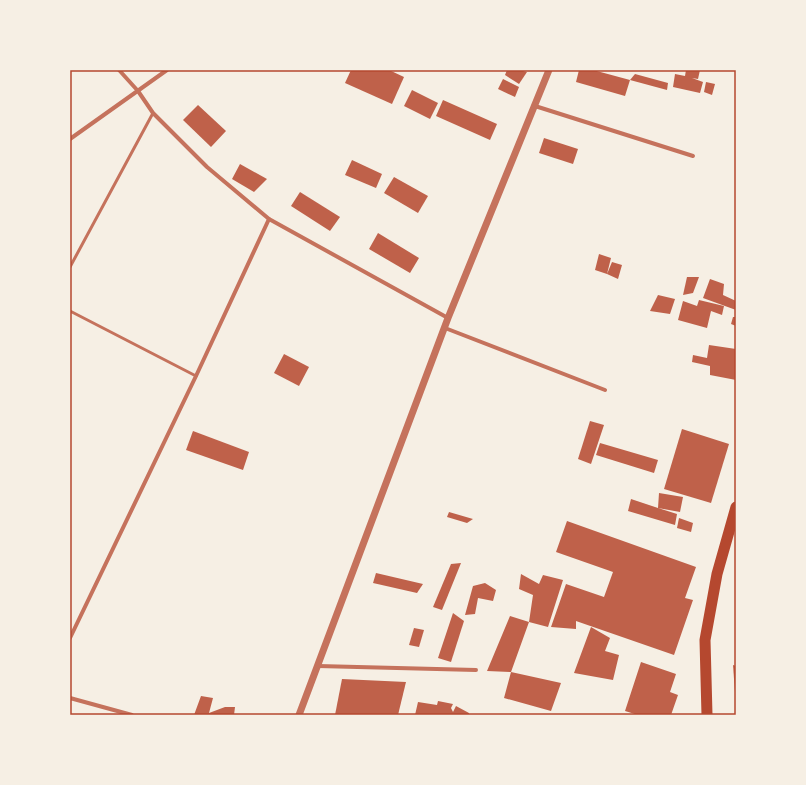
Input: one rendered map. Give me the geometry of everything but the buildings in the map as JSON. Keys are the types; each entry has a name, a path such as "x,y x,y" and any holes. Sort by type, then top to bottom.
{"highway":[{"path":"707,715 705,640 717,574 736,507"}],"street":[{"path":"119,70 138,91 153,113 207,167 269,219 448,318"},
{"path":"70,139 167,70"},
{"path":"299,715 448,318 550,70"},
{"path":"535,106 693,156"},
{"path":"70,638 196,376 269,219"},
{"path":"445,328 605,390"},
{"path":"318,666 476,670"},
{"path":"70,698 132,715"}],"lane":[{"path":"70,267 153,113"},
{"path":"70,311 196,376"}]}
